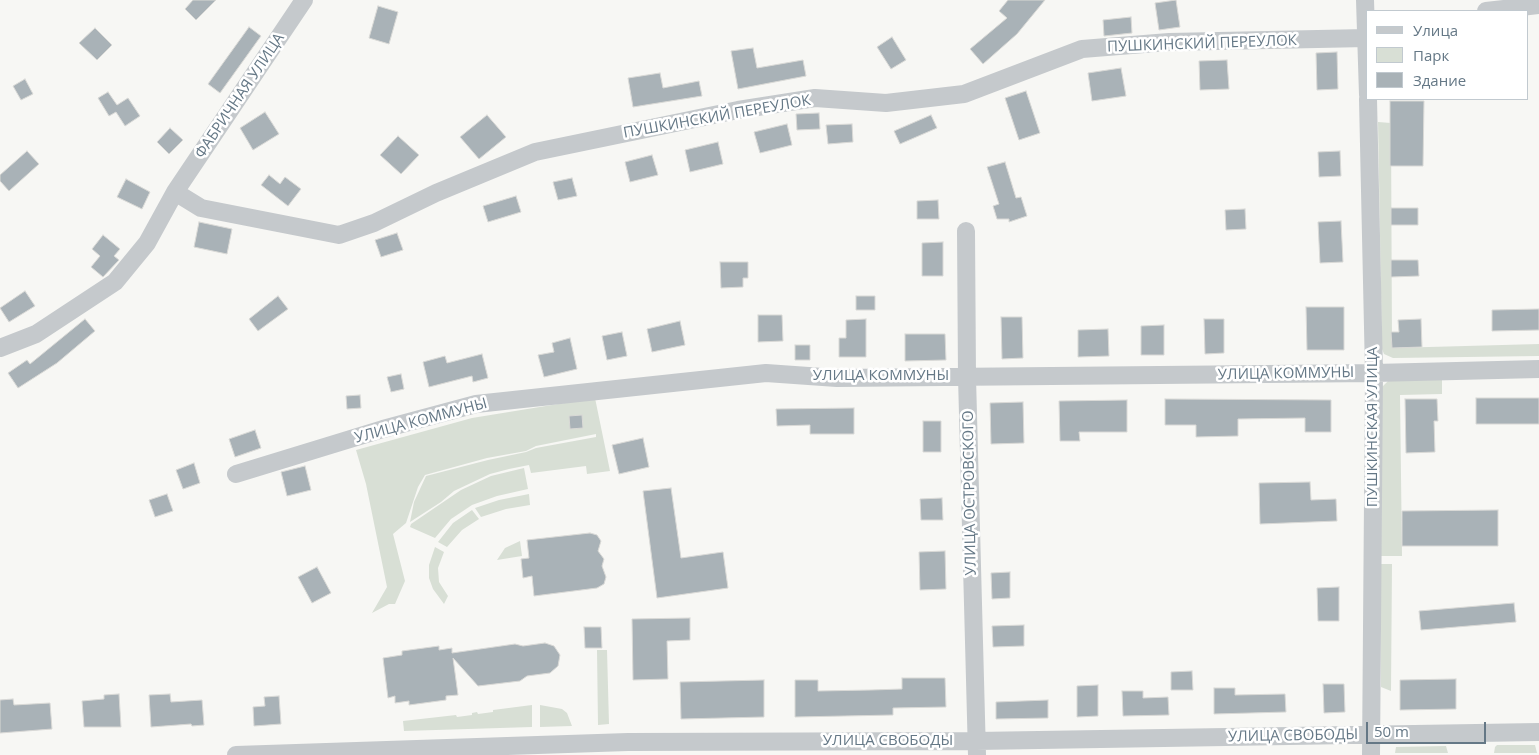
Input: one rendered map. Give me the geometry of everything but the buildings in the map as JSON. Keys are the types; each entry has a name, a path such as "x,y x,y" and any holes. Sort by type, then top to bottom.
{"street":[{"name":"ФАБРИЧНАЯ УЛИЦА","path":"0,348 36,334 115,282 147,243 175,192 304,0"},
{"name":"ПУШКИНСКАЯ УЛИЦА","path":"1365,0 1366,15"},
{"path":"1495,10 1539,5"},
{"name":"ПУШКИНСКИЙ ПЕРЕУЛОК","path":"175,192 201,208 339,235 374,223 436,193 535,152 738,110 815,98 886,103 964,94 1082,50 1168,42 1366,30"},
{"name":"ПУШКИНСКАЯ УЛИЦА","path":"1368,100 1374,373 1371,755"},
{"name":"УЛИЦА ОСТРОВСКОГО","path":"966,231 967,376 976,748"},
{"name":"УЛИЦА КОММУНЫ","path":"236,474 383,429 476,404 766,373 837,378 1374,373 1539,369"},
{"name":"УЛИЦА СВОБОДЫ","path":"236,755 628,742 976,748 1372,735 1539,732"}],"green space":[{"path":"1378,122 1391,123 1392,348 1539,344 1539,356 1393,358 1384,354 1382,349"},
{"path":"1442,379 1442,394 1400,395 1402,556 1381,556 1382,387 1388,381"},
{"path":"595,398 610,471 587,474 586,466 531,473 529,465 509,469 490,474 454,491 441,502 410,522 414,502 426,476 526,452 536,448 596,437 596,434 536,446 526,451 487,458 425,475 418,487 406,523 393,534 405,581 395,604 389,604 372,613 387,587 366,484 356,450 472,418"},
{"path":"524,468 528,489 497,496 472,505 451,519 435,538 410,527 411,524 461,490 491,476"},
{"path":"529,494 530,505 506,509 481,517 475,508 499,500"},
{"path":"472,510 479,519 462,530 447,547 438,542 453,523"},
{"path":"520,541 522,556 497,560 505,548"},
{"path":"435,547 444,552 438,568 439,582 448,596 444,604 433,589 429,578 429,565"},
{"path":"1381,564 1392,564 1391,691 1381,687"},
{"path":"597,650 607,650 609,724 598,725"},
{"path":"532,705 532,727 404,731 403,721 456,715 457,717 472,715 472,713 477,712 478,714"},
{"path":"540,705 562,709 567,713 572,726 540,727"},
{"path":"1497,745 1535,745 1537,753 1494,753"},
{"path":"1446,746 1448,753 1395,753 1396,747"}]}
